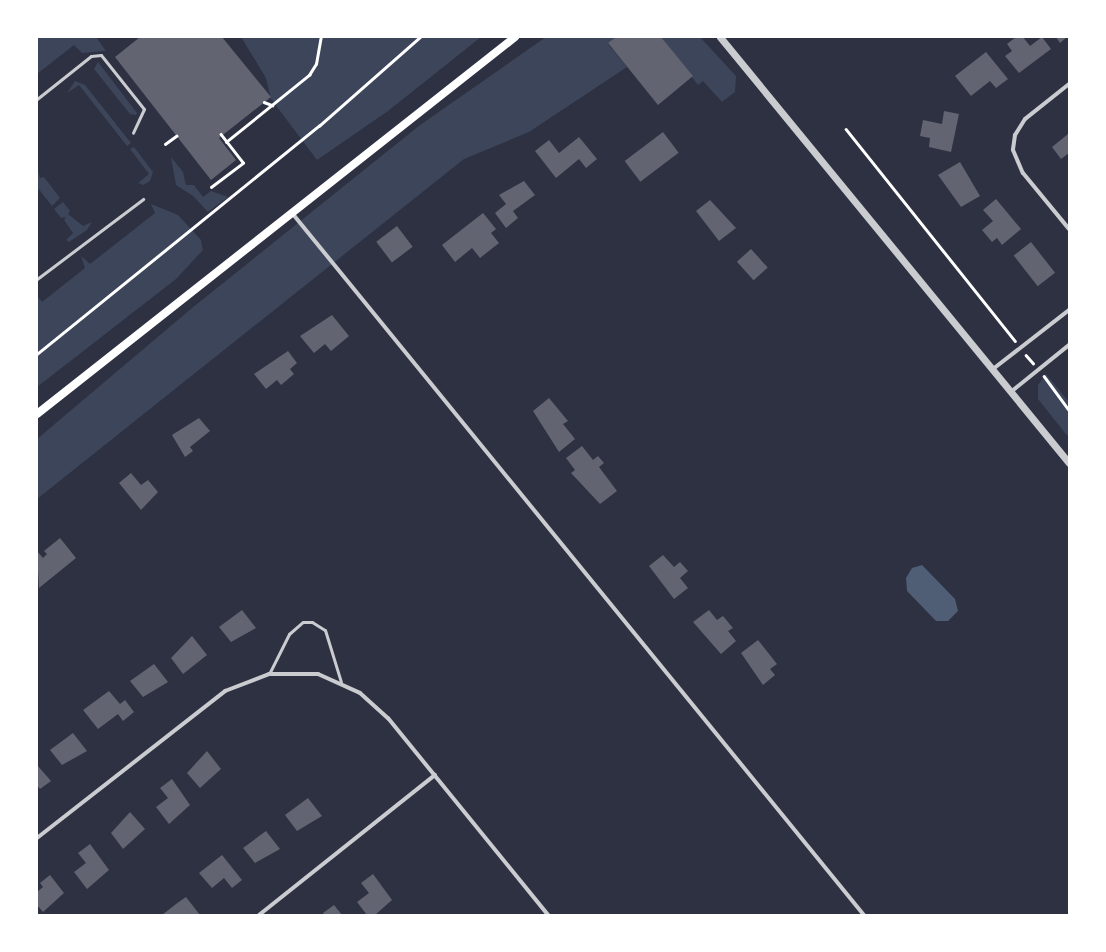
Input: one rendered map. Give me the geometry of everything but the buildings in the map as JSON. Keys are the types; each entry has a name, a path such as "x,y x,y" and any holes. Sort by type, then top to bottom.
{"main road":[{"path":"37,414 290,211 515,37"}],"street":[{"path":"720,37 1012,391 1069,463"},
{"path":"1069,84 1025,119 1014,142 1014,156 1023,173 1069,229"},
{"path":"290,211 864,915"},
{"path":"993,369 1069,310"},
{"path":"1012,391 1069,345"},
{"path":"37,838 208,702 250,679 269,674 303,672 341,682 383,713 436,775 548,915"},
{"path":"259,915 436,775"}],"lane":[{"path":"37,99 91,56 101,55 140,101 144,109 133,133"},
{"path":"37,279 143,198"},
{"path":"269,674 289,634 303,622 312,622 325,630 341,682"}],"path":[{"path":"226,142 309,75 316,64 320,37"},
{"path":"37,354 319,126 420,37"},
{"path":"264,102 272,104"},
{"path":"846,130 1013,339"},
{"path":"211,187 243,163 221,135"},
{"path":"165,144 176,136"},
{"path":"1026,355 1032,362"},
{"path":"1044,377 1069,410"}],"shaded area":[{"path":"37,37 96,37 106,51 82,53 74,45 37,74"},
{"path":"241,37 481,37 388,111 317,160 271,99 266,78"},
{"path":"546,37 616,37 608,44 627,67 529,132 464,159 37,499 37,439 192,308 420,125"},
{"path":"661,37 700,37 736,76 735,92 722,102 703,81 698,85"},
{"path":"98,62 137,113 136,115 130,114 94,69"},
{"path":"75,81 85,85 131,143 127,146 79,85 67,93"},
{"path":"134,147 153,172 150,181 143,185 138,183 149,174 130,149"},
{"path":"171,157 183,172 186,185 194,185 203,197 211,191 228,197 208,212 193,196 176,185"},
{"path":"37,169 40,178 44,177 60,198 52,206 37,187"},
{"path":"63,202 70,211 68,214 83,226 92,222 87,230 69,242 66,240 73,233 64,220 66,217 61,218 54,209"},
{"path":"151,204 178,215 201,240 203,250 176,279 37,387 37,296 42,302 85,268 81,256 90,264 155,213"},
{"path":"1046,374 1069,402 1069,438 1038,399 1038,385"},
{"path":"922,565 955,599 958,611 948,621 936,621 907,591 906,578 912,568"}]}
